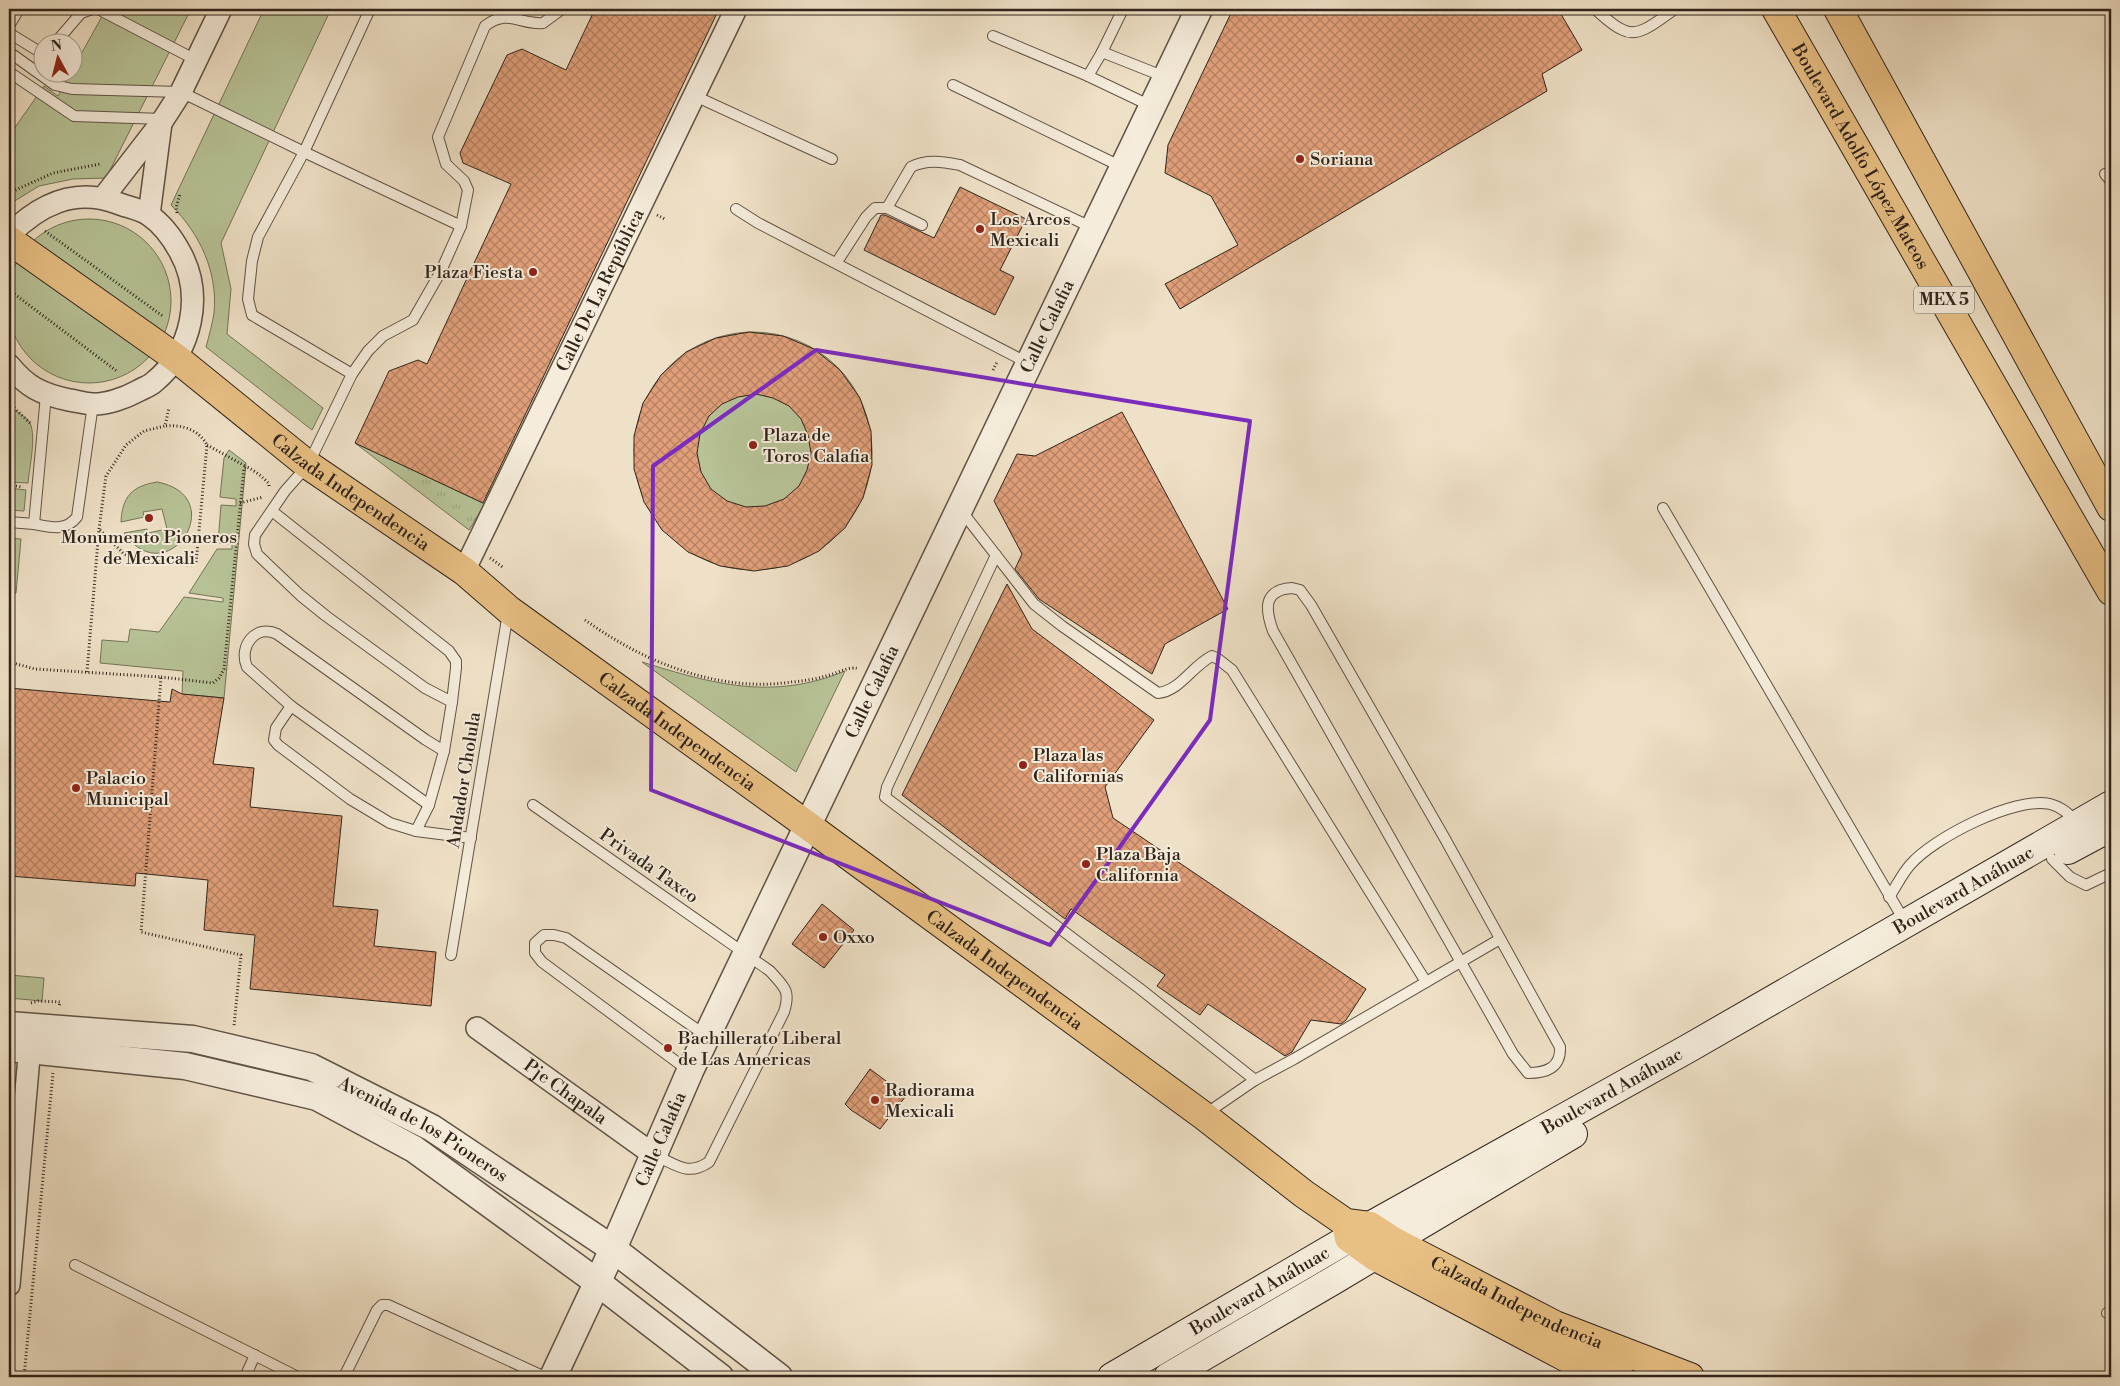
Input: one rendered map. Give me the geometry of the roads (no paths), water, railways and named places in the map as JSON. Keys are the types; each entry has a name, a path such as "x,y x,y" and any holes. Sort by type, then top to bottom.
{"main road":[{"name":"Boulevard Adolfo López Mateos","path":"1776,9 2111,591"},
{"name":"MEX 5","path":"1838,9 2111,507"},
{"name":"Calzada Independencia","path":"9,240 176,358 308,465 464,572 508,610 807,825 1204,1116 1304,1194 1383,1248 1569,1359 1620,1377"},
{"name":"Boulevard Anáhuac","path":"1112,1377 1355,1229 1690,1048 2111,805"},
{"name":"Boulevard Anáhuac","path":"1168,1377 1698,1059 2052,859 2111,828"},
{"name":"Calzada Independencia","path":"1383,1248 1555,1325 1690,1377"}],"street":[{"path":"103,198 162,121 181,92 221,9"},
{"name":"Calle De La República","path":"464,572 736,9"},
{"name":"Calle Calafia","path":"553,1377 613,1250 706,1036 1199,9"},
{"path":"149,215 162,121"},
{"path":"9,235 27,218 49,205 75,197 103,198 149,215 172,237 188,265 194,297 188,332 176,358 154,382 125,398 92,404 46,395 20,378 9,365"},
{"name":"Pje Chapala","path":"477,1028 654,1155"},
{"path":"9,1285 20,1038"},
{"name":"Avenida de los Pioneros","path":"20,1038 193,1039 311,1067 432,1128 613,1250 779,1377"},
{"name":"Avenida de los Pioneros","path":"20,1038 186,1066 316,1097 414,1149 597,1282 720,1377"}],"lane":[{"path":"9,26 19,9"},
{"path":"65,32 81,13 92,9"},
{"path":"98,9 196,60"},
{"path":"352,374 252,315 249,310 248,299 252,262 258,237 304,152 370,9"},
{"path":"452,702 425,688 300,595 257,554 254,544 255,535 286,491 308,465 352,374 368,351 383,336 413,320 441,271 461,226 468,190 464,181 446,164 438,137 485,26 493,19 509,17 543,23 562,9"},
{"path":"1088,76 1123,9"},
{"path":"1595,9 1620,29 1625,32 1633,32 1645,28 1675,9"},
{"path":"9,33 32,46"},
{"path":"993,36 1088,76 1152,106"},
{"path":"9,52 55,85 72,89 181,92 461,226"},
{"path":"1102,52 1166,78"},
{"path":"9,72 74,116 162,121"},
{"path":"953,85 1123,167"},
{"path":"695,96 832,159"},
{"path":"887,208 911,167 929,162 940,162 960,165 1094,228"},
{"path":"838,262 870,211 875,208 887,208 922,225"},
{"path":"736,209 758,223 838,262 1029,363"},
{"path":"34,524 46,395"},
{"path":"9,522 64,527 73,522 77,517 92,404"},
{"path":"1663,508 1907,924"},
{"path":"959,509 1034,604 1158,693 1169,692 1202,661 1212,656 1232,670 1426,982"},
{"path":"272,511 449,651 456,661 444,751 428,805 416,831"},
{"path":"996,555 887,787 885,797 1139,988 1255,1080"},
{"path":"1292,588 1300,590 1312,605 1500,939 1560,1047 1560,1056 1555,1066 1548,1071 1528,1073 1522,1067 1273,631 1267,615 1268,603 1272,595 1278,591 1292,588"},
{"name":"Andador Cholula","path":"451,955 508,610"},
{"path":"428,805 291,706 247,667 244,661 244,649 249,641 262,631 270,631 277,634 444,751"},
{"path":"291,706 274,734 274,740 350,799 390,823 416,831 471,838"},
{"path":"1890,897 1910,865 1930,846 1994,813 2036,802 2066,810 2078,824"},
{"name":"Privada Taxco","path":"533,805 770,971 785,987 788,999 784,1012 709,1162 700,1168 690,1171 654,1155"},
{"path":"2052,859 2070,877 2086,885 2111,873"},
{"path":"690,1071 542,962 535,953 536,943 544,935 566,938 706,1036"},
{"path":"1204,1116 1255,1080 1500,939"},
{"path":"75,1265 298,1377"},
{"path":"344,1377 377,1310 382,1305 388,1305 545,1377"},
{"path":"245,1377 255,1355"}],"place":[{"name":"Soriana","path":"1300,159"},
{"name":"Los Arcos Mexicali","path":"980,229"},
{"name":"Plaza Fiesta","path":"533,272"},
{"name":"Plaza de Toros Calafia","path":"753,445"},
{"name":"Monumento Pioneros de Mexicali","path":"149,518"},
{"name":"Plaza las Californias","path":"1023,765"},
{"name":"Palacio Municipal","path":"76,788"},
{"name":"Plaza Baja California","path":"1086,864"},
{"name":"Oxxo","path":"823,937"},
{"name":"Bachillerato Liberal de Las Americas","path":"668,1048"},
{"name":"Radiorama Mexicali","path":"875,1100"}]}
